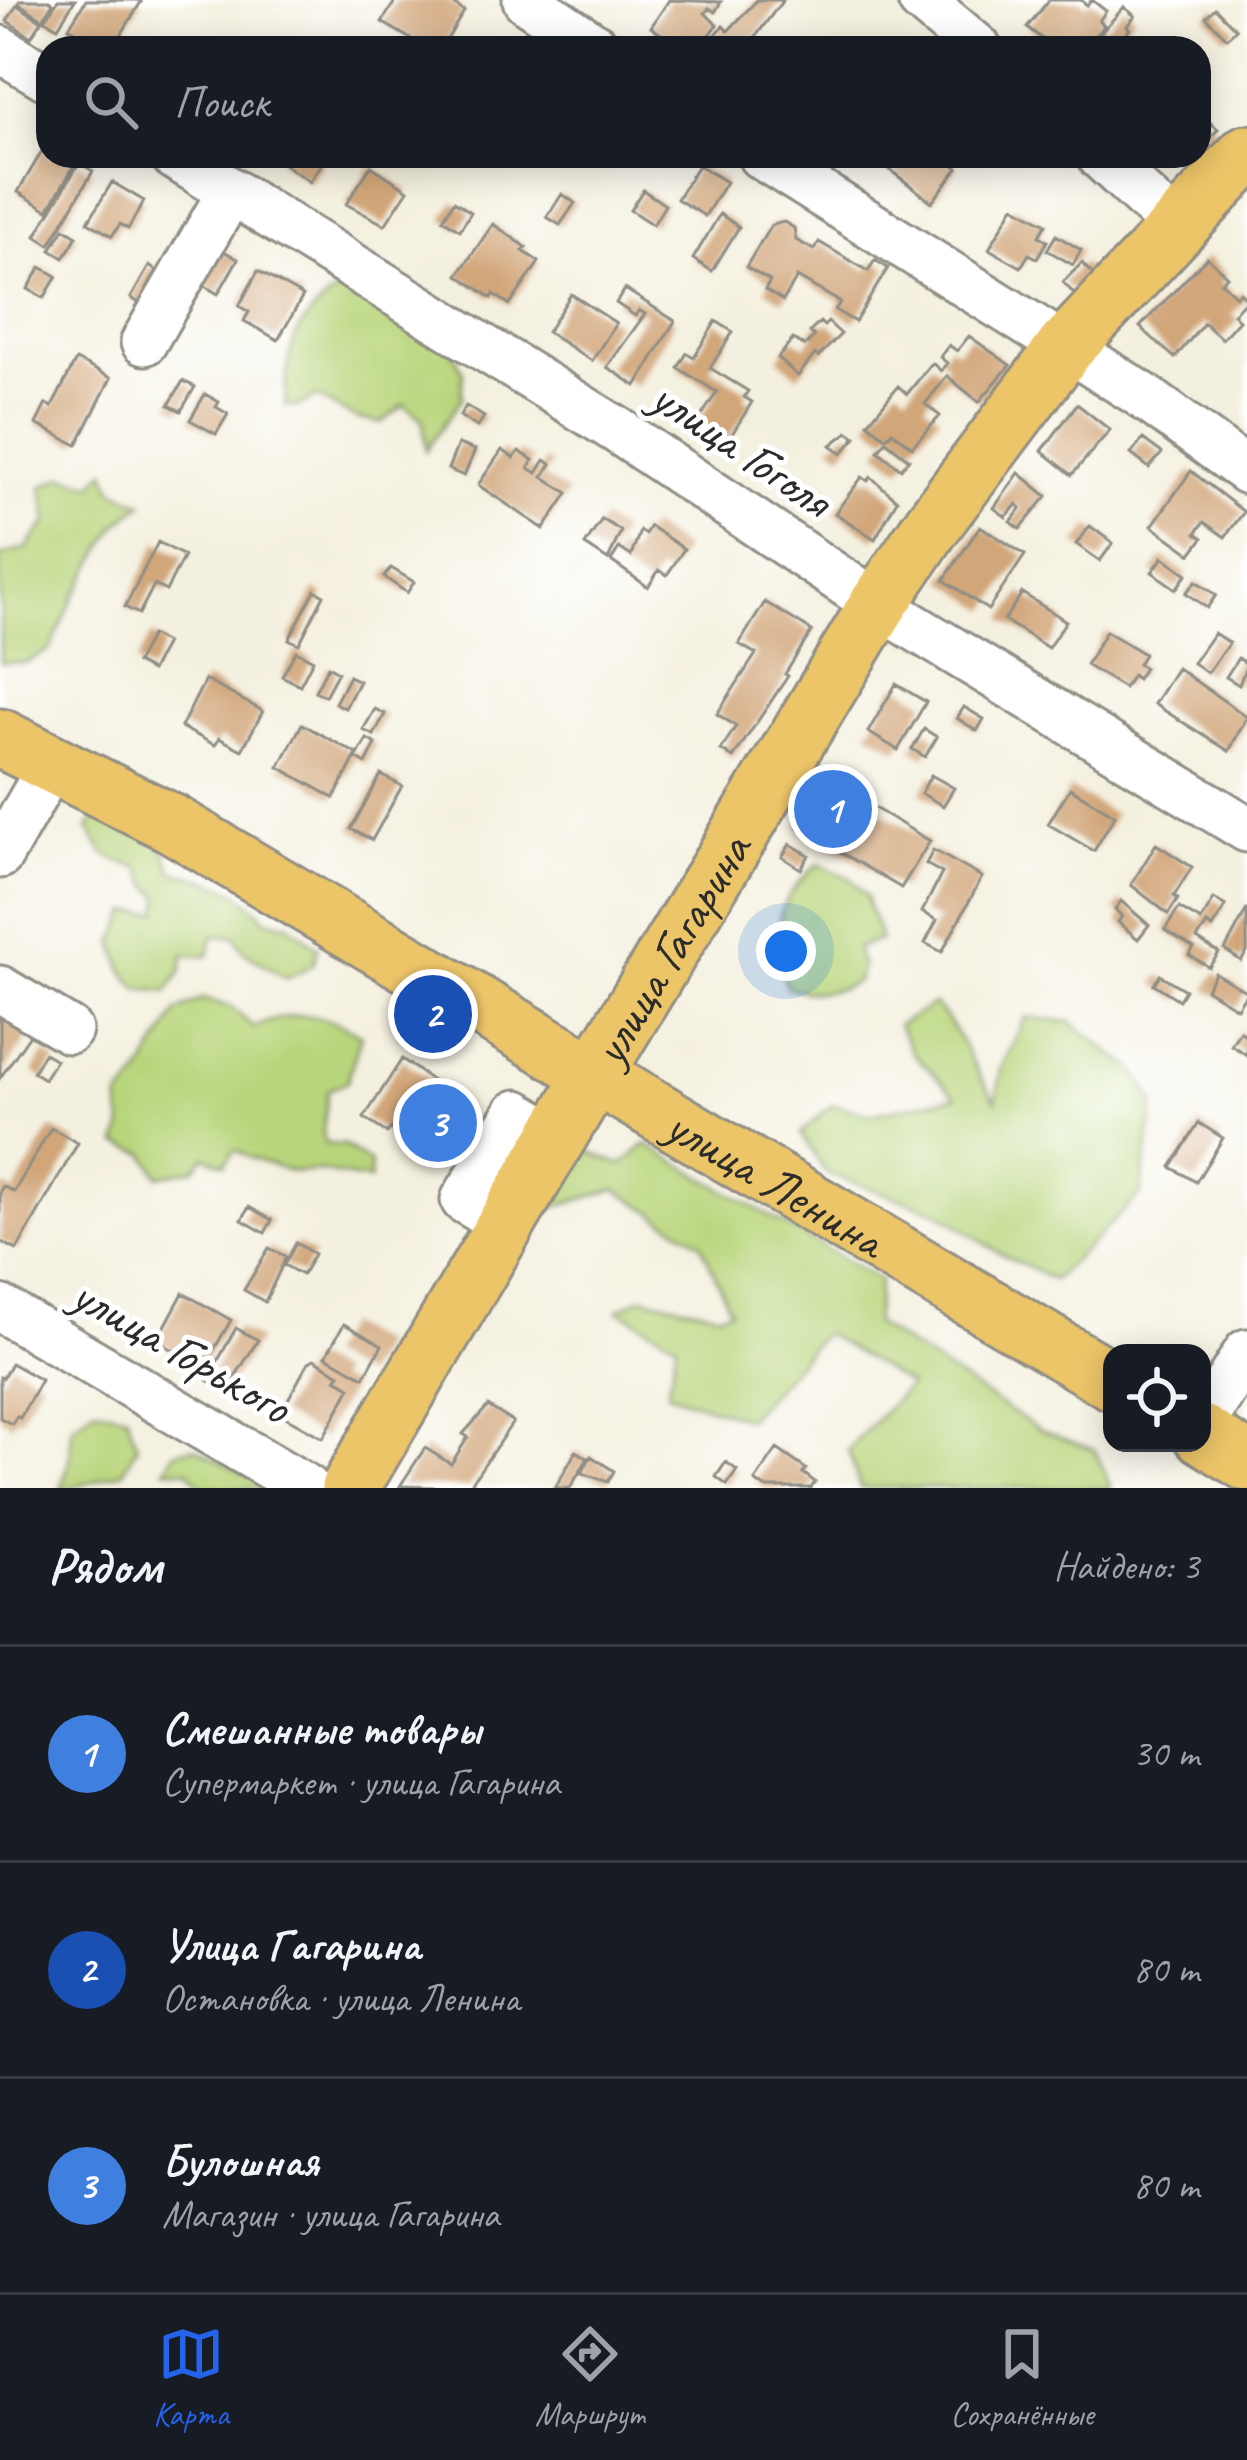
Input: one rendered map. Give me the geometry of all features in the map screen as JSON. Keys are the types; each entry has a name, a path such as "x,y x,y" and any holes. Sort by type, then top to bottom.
{"main road":[{"name":"улица Гагарина","path":"350,1488 878,605 995,436 1066,347 1247,154"},
{"name":"улица Ленина","path":"0,738 171,823 1103,1376"},
{"path":"1211,1440 1247,1462"}],"street":[{"path":"526,0 579,36"},
{"path":"921,0 964,36"},
{"path":"0,49 36,71"},
{"name":"улица Гоголя","path":"194,168 617,430 878,605 1247,829"},
{"path":"780,168 1161,408 1247,471"},
{"path":"1113,168 1177,228"},
{"path":"144,342 231,191"},
{"path":"0,855 53,762"},
{"path":"0,988 69,1030"},
{"name":"улица Горького","path":"0,1308 307,1488"},
{"path":"1211,1410 1247,1352"}],"green space":[{"path":"340,289 451,347 463,372 461,399 426,450 423,420 404,405 381,423 357,419 317,397 297,407 285,406 295,339 311,314"},
{"path":"106,470 113,490 143,503 117,525 73,599 50,650 25,663 0,662 0,556 27,548 48,521 42,487 64,476 92,485"},
{"path":"101,814 158,836 173,871 224,887 246,899 265,919 290,925 318,948 313,965 286,978 243,951 235,936 213,936 209,956 184,955 181,973 167,992 139,989 124,972 114,942 129,912 158,912 161,897 140,867 107,856 98,845 88,827"},
{"path":"818,864 850,878 867,897 880,940 856,948 862,966 857,981 823,992 787,987 780,971 786,953 780,916 799,882"},
{"path":"202,999 230,1006 253,1027 308,1016 333,1021 361,1035 347,1082 328,1090 323,1132 325,1144 344,1145 370,1163 370,1180 321,1171 294,1172 235,1150 225,1164 205,1156 194,1169 159,1176 145,1153 118,1144 123,1125 119,1099 139,1077 177,1012"},
{"path":"934,1004 996,1101 1001,1069 1026,1017 1071,1022 1134,1070 1155,1103 1141,1194 1053,1280 996,1251 939,1212 826,1173 801,1133 832,1105 871,1114 956,1096 912,1052 898,1025"},
{"path":"646,1144 879,1280 874,1324 1041,1431 1095,1450 1111,1488 860,1488 848,1450 909,1385 824,1333 747,1419 667,1393 677,1343 618,1310 642,1297 719,1313 730,1310 701,1243 616,1189 549,1209 583,1149 622,1165"},
{"path":"95,1408 127,1415 137,1446 123,1472 61,1488 72,1427"},
{"path":"194,1447 269,1488 203,1488 188,1470 165,1469 175,1452"}],"building":[{"path":"20,0 49,0 53,3 43,19"},
{"path":"58,0 75,0 58,27 45,20"},
{"path":"86,0 141,2 120,36 84,36 69,27"},
{"path":"396,0 447,0 464,11 449,36 406,36 382,22"},
{"path":"669,0 721,2 715,12 709,8 705,13 717,25 709,36 664,36 651,27"},
{"path":"757,0 783,0 756,36 715,36 723,26 728,31"},
{"path":"1049,0 1081,0 1087,5 1092,0 1106,11 1099,21 1104,25 1095,36 1038,36 1027,27"},
{"path":"17,5 42,21 31,37 7,21"},
{"path":"1124,7 1135,16 1124,36 1098,36"},
{"path":"1215,8 1236,29 1227,38 1206,17"},
{"path":"36,161 36,168 73,168 48,210 18,192"},
{"path":"76,168 93,171 50,245 36,236"},
{"path":"289,168 319,168 310,182"},
{"path":"370,168 408,190 385,225 346,204"},
{"path":"696,168 726,182 705,216 677,199"},
{"path":"887,168 958,168 932,202"},
{"path":"112,182 144,201 128,229 120,224 112,236 88,222"},
{"path":"643,190 665,205 653,225 630,210"},
{"path":"562,194 575,203 560,225 547,217"},
{"path":"454,201 471,212 460,230 443,219"},
{"path":"1014,206 1046,224 1039,236 1047,241 1037,258 1029,254 1021,267 989,249"},
{"path":"720,214 739,227 712,271 693,259"},
{"path":"784,222 794,228 796,240 814,250 819,242 868,271 875,260 888,268 855,322 835,310 840,302 797,277 783,301 765,290 770,281 746,267 771,225"},
{"path":"493,224 539,262 510,305 458,275"},
{"path":"64,228 77,236 64,258 51,250"},
{"path":"1056,235 1081,250 1073,265 1047,250"},
{"path":"213,245 238,259 218,294 193,279"},
{"path":"1207,257 1227,276 1221,282 1247,299 1233,314 1239,320 1222,339 1204,323 1175,358 1140,327"},
{"path":"1082,263 1095,277 1076,296 1063,282"},
{"path":"149,266 162,274 144,306 131,298"},
{"path":"41,267 57,276 44,298 28,289"},
{"path":"258,271 303,296 278,340 244,321 249,312 239,306"},
{"path":"625,289 675,321 636,386 607,367 645,314 639,310 635,316 616,303"},
{"path":"571,294 616,323 592,361 547,332"},
{"path":"716,321 733,332 710,368 748,391 744,397 752,402 727,442 697,423 717,392 678,368 687,353 694,357"},
{"path":"820,322 824,326 828,322 841,334 818,357 815,354 798,376 778,358 793,339 805,346"},
{"path":"969,336 1010,365 979,402 947,376 925,404 940,416 912,447 892,431 886,438 868,423 898,386 907,394 932,363 941,371 947,363 940,357 949,345 957,351"},
{"path":"76,360 111,378 77,445 36,424 46,404 52,407"},
{"path":"183,381 195,387 181,411 169,405"},
{"path":"205,394 228,414 216,434 190,420"},
{"path":"1077,404 1110,430 1072,475 1042,451"},
{"path":"466,406 484,417 477,427 460,416"},
{"path":"848,432 856,437 842,454 831,445"},
{"path":"1143,439 1162,453 1149,468 1131,454"},
{"path":"886,441 909,459 901,469 878,451"},
{"path":"458,444 475,450 464,476 448,469"},
{"path":"502,450 514,458 519,451 533,460 529,468 537,473 545,460 551,464 543,477 568,493 544,529 478,485"},
{"path":"1191,471 1244,512 1225,537 1204,522 1196,533 1203,538 1191,554 1152,526"},
{"path":"1019,473 1047,496 1020,529 1011,522 1021,508 1017,504 1006,517 994,508"},
{"path":"862,477 868,481 871,477 897,500 875,539 835,513"},
{"path":"602,519 621,531 608,560 585,545"},
{"path":"650,526 684,549 667,575 659,570 648,587 611,561 619,548 631,556 640,531 645,534"},
{"path":"980,526 1025,555 988,610 944,580"},
{"path":"1090,526 1113,543 1100,561 1076,544"},
{"path":"158,542 184,556 166,591 154,585 139,614 125,607"},
{"path":"1163,557 1187,574 1176,589 1152,572"},
{"path":"391,568 414,582 407,593 384,577"},
{"path":"1196,581 1216,595 1207,608 1186,593"},
{"path":"315,590 324,595 299,644 289,639"},
{"path":"1022,593 1066,621 1048,648 1004,620"},
{"path":"765,602 812,631 733,758 721,750 736,726 717,714 756,654 739,644"},
{"path":"1106,631 1144,654 1138,664 1144,668 1124,688 1086,665"},
{"path":"1214,633 1229,643 1207,673 1193,663"},
{"path":"151,635 166,643 151,671 136,663"},
{"path":"296,651 313,660 300,685 282,676"},
{"path":"1238,658 1247,664 1239,685 1226,677"},
{"path":"328,666 338,672 325,696 315,691"},
{"path":"1177,668 1247,717 1229,751 1154,704"},
{"path":"349,676 359,681 345,708 335,703"},
{"path":"205,680 263,711 242,750 219,738 215,745 181,727"},
{"path":"896,684 926,702 898,750 868,732"},
{"path":"964,707 984,719 977,731 957,718"},
{"path":"375,709 385,714 374,735 363,730"},
{"path":"302,724 357,754 334,798 279,767"},
{"path":"924,729 937,737 925,757 912,749"},
{"path":"367,739 376,744 366,764 356,758"},
{"path":"381,775 402,786 372,840 351,829"},
{"path":"931,775 954,788 943,806 921,793"},
{"path":"826,779 930,841 901,888 798,827"},
{"path":"1070,788 1115,815 1094,851 1048,824"},
{"path":"790,844 809,855 801,869 782,857"},
{"path":"1156,844 1192,867 1168,914 1131,885"},
{"path":"933,850 982,877 942,952 925,943 937,920 922,912 942,873 926,864"},
{"path":"1214,899 1226,906 1213,928 1207,924 1197,939 1219,953 1209,967 1189,955 1194,948 1165,930 1179,908 1201,921"},
{"path":"1121,901 1149,925 1138,939 1118,922 1122,916 1115,910"},
{"path":"1247,909 1247,952 1241,961 1225,950"},
{"path":"1215,973 1247,992 1237,1008 1206,989"},
{"path":"1160,975 1185,990 1179,1000 1154,984"},
{"path":"0,1014 31,1033 0,1078"},
{"path":"1240,1031 1247,1036 1247,1055 1231,1045"},
{"path":"44,1053 56,1060 44,1079 33,1072"},
{"path":"402,1059 458,1095 462,1109 456,1110 458,1118 434,1156 391,1128 387,1133 364,1118"},
{"path":"1199,1123 1223,1138 1196,1182 1171,1167"},
{"path":"51,1128 78,1143 17,1250 0,1241 0,1191 3,1186 14,1192"},
{"path":"249,1207 272,1220 265,1233 242,1220"},
{"path":"296,1243 314,1254 302,1275 284,1265"},
{"path":"269,1248 286,1257 265,1302 244,1290"},
{"path":"183,1293 231,1320 204,1367 157,1341"},
{"path":"344,1324 382,1345 364,1377 326,1356"},
{"path":"236,1328 258,1340 226,1391 207,1380"},
{"path":"314,1359 340,1374 336,1379 351,1387 323,1438 280,1414"},
{"path":"11,1363 41,1380 12,1424 0,1418 0,1377"},
{"path":"488,1406 513,1422 468,1488 400,1486 425,1448 451,1464 468,1437 463,1434"},
{"path":"777,1449 806,1469 803,1473 815,1482 811,1488 765,1488 755,1481"},
{"path":"576,1451 588,1458 570,1488 555,1488"},
{"path":"591,1456 614,1471 608,1482 582,1473"},
{"path":"726,1462 737,1470 727,1485 716,1477"}],"place":[{"name":"Смешанные товары","path":"833,809"},
{"name":"Улица Гагарина","path":"433,1014"},
{"name":"Булошная","path":"438,1123"}]}
